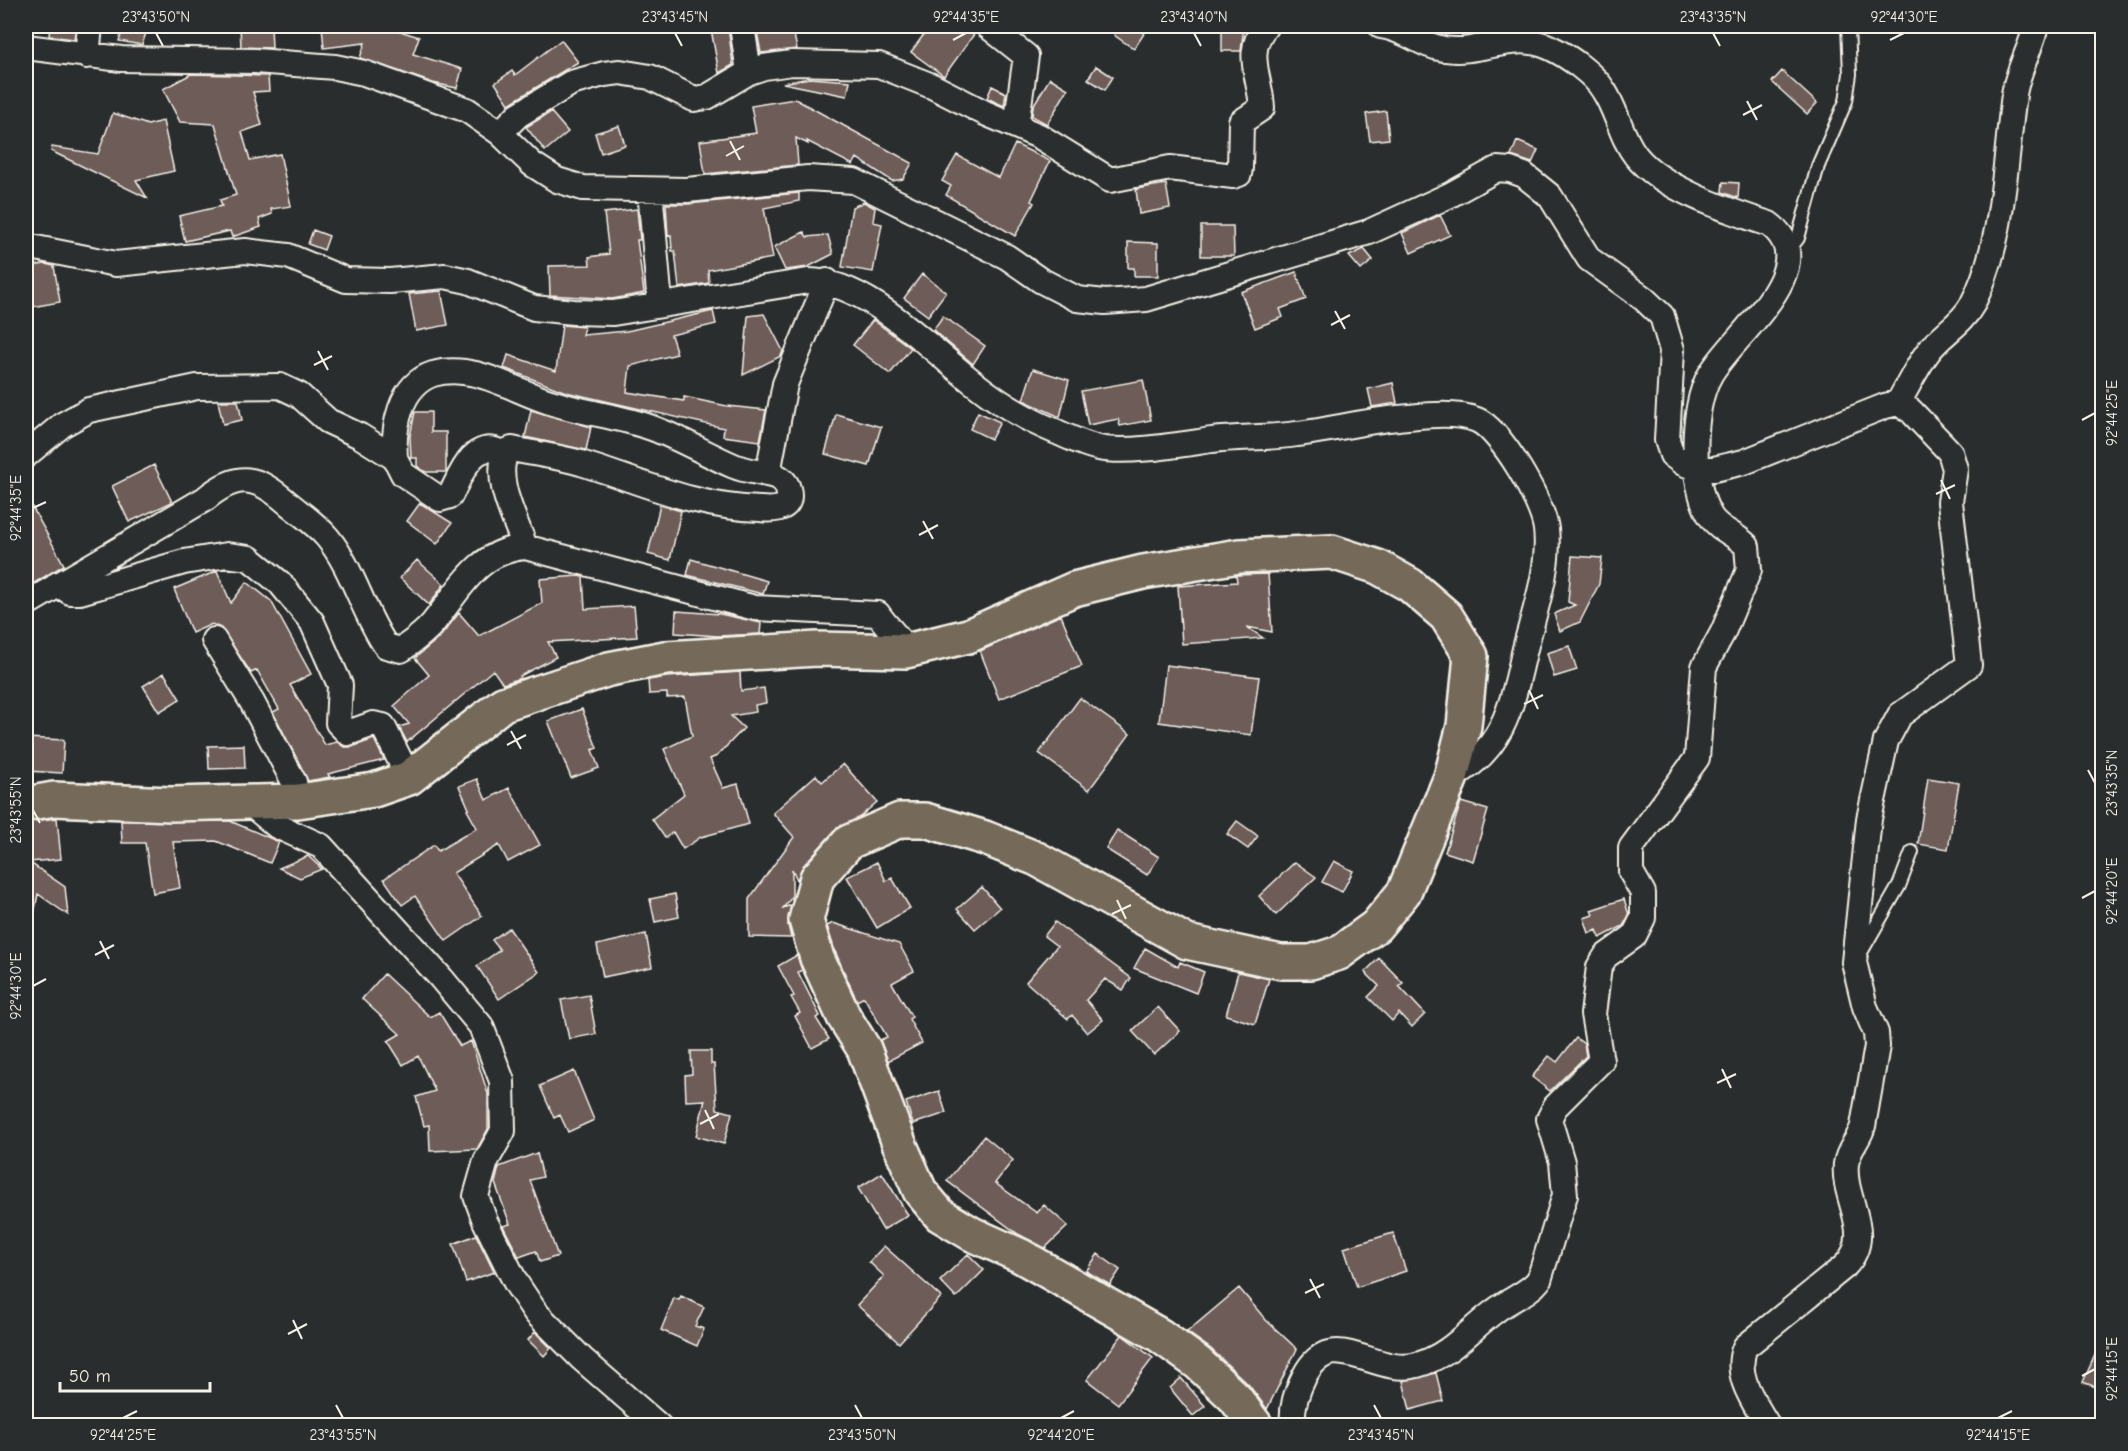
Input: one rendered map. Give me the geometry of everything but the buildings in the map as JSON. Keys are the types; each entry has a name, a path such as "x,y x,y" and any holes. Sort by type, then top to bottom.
{"main road":[{"path":"26,804 54,799 171,804 298,801 374,790 409,778 503,704 609,669 665,658 817,649 906,651 969,636 1074,588 1143,572 1239,556 1332,552 1378,567 1410,585 1446,616 1471,656 1464,726 1451,777 1404,892 1376,926 1339,953 1311,963 1281,962 1187,942 1037,859 985,838 925,820 900,820 849,842 817,878 806,920 818,957 844,1017 864,1049 899,1143 920,1191 940,1215 1021,1256 1159,1335 1213,1377 1235,1398 1256,1425"}],"street":[{"path":"87,56 90,26"},
{"path":"742,26 749,72"},
{"path":"988,26 1026,56 1016,126"},
{"path":"500,133 509,122 532,105 571,82 586,78 620,72 634,74 656,80 694,99 706,97 749,72 792,63 879,65 932,86 1039,136 1110,180 1170,168 1233,176 1239,174 1240,168 1241,122 1262,108 1253,62 1257,36 1266,26"},
{"path":"1293,1425 1295,1398 1309,1367 1318,1357 1337,1352 1403,1367 1431,1361 1464,1339 1495,1311 1533,1288 1539,1280 1565,1195 1562,1162 1549,1119 1555,1107 1601,1061 1593,1014 1599,967 1606,956 1634,936 1643,918 1643,893 1631,872 1631,848 1697,759 1704,667 1723,632 1749,570 1746,546 1710,517 1698,469 1696,420 1700,394 1716,364 1758,315 1784,274 1789,261 1788,251 1779,231 1769,224 1685,192 1653,171 1636,156 1598,83 1552,48 1528,41 1509,40 1471,50 1444,49 1420,43 1404,33 1381,26"},
{"path":"1898,403 1928,351 1964,317 1981,283 1993,246 2001,205 2014,93 2032,44 2036,26"},
{"path":"26,47 121,59 255,61 335,67 364,73 467,110 500,133 531,165 557,180 583,188 650,190 736,187 808,178 854,182 1007,257 1040,280 1077,299 1105,302 1146,299 1369,232 1497,170 1510,170 1524,175 1550,196 1589,259 1642,298 1662,316 1672,350 1667,440 1672,455 1698,469 1714,469 1744,462 1885,406 1898,403 1911,411 1950,452 1954,483 1950,501 1969,665 1900,715 1886,741 1869,819 1854,962 1877,1046 1863,1126 1860,1137 1850,1149 1846,1164 1858,1222 1859,1244 1853,1258 1845,1266 1745,1347 1740,1360 1741,1373 1751,1398 1768,1425"},
{"path":"650,190 660,305"},
{"path":"26,246 116,264 245,251 288,256 346,280 390,281 445,276 468,281 534,308 614,313 808,281 827,281 876,304 977,386 1009,408 1055,432 1101,449 1161,447 1298,434 1360,421 1414,417 1454,417 1478,420 1496,436 1529,486 1546,526 1546,550 1543,573 1511,709 1502,732 1471,767 1451,777"},
{"path":"768,473 785,384 827,281"},
{"path":"503,458 507,451 512,449 583,464 687,500 720,507 774,510 785,505 789,491 783,480 768,473 736,467 649,427 552,403 494,380 466,372 436,373 416,383 398,413 393,439 395,458 403,474 440,500 445,500 450,496 467,461 478,453 494,450 500,452 503,458 505,485 525,547"},
{"path":"26,455 62,425 88,410 217,385 285,386 328,421 360,436 395,458"},
{"path":"26,604 205,499 222,484 240,479 251,480 276,492 327,537 352,582 372,626 386,646 401,650 432,624 453,594 480,564 495,554 525,547 755,608 878,614 888,628 902,641 906,651"},
{"path":"58,584 70,592 80,592 184,562 227,555 249,558 280,583 312,622 340,685 337,717 343,730 348,733 373,724 383,726 409,778"},
{"path":"214,640 252,702 289,772 298,801"},
{"path":"248,802 277,826 321,846 434,969 481,1026 502,1081 503,1131 486,1161 476,1196 485,1221 516,1283 536,1313 582,1359 660,1425"}],"lane":[{"path":"1788,251 1798,238 1818,166 1846,101 1850,74 1848,26"},
{"path":"1854,962 1899,886 1912,852"}]}
